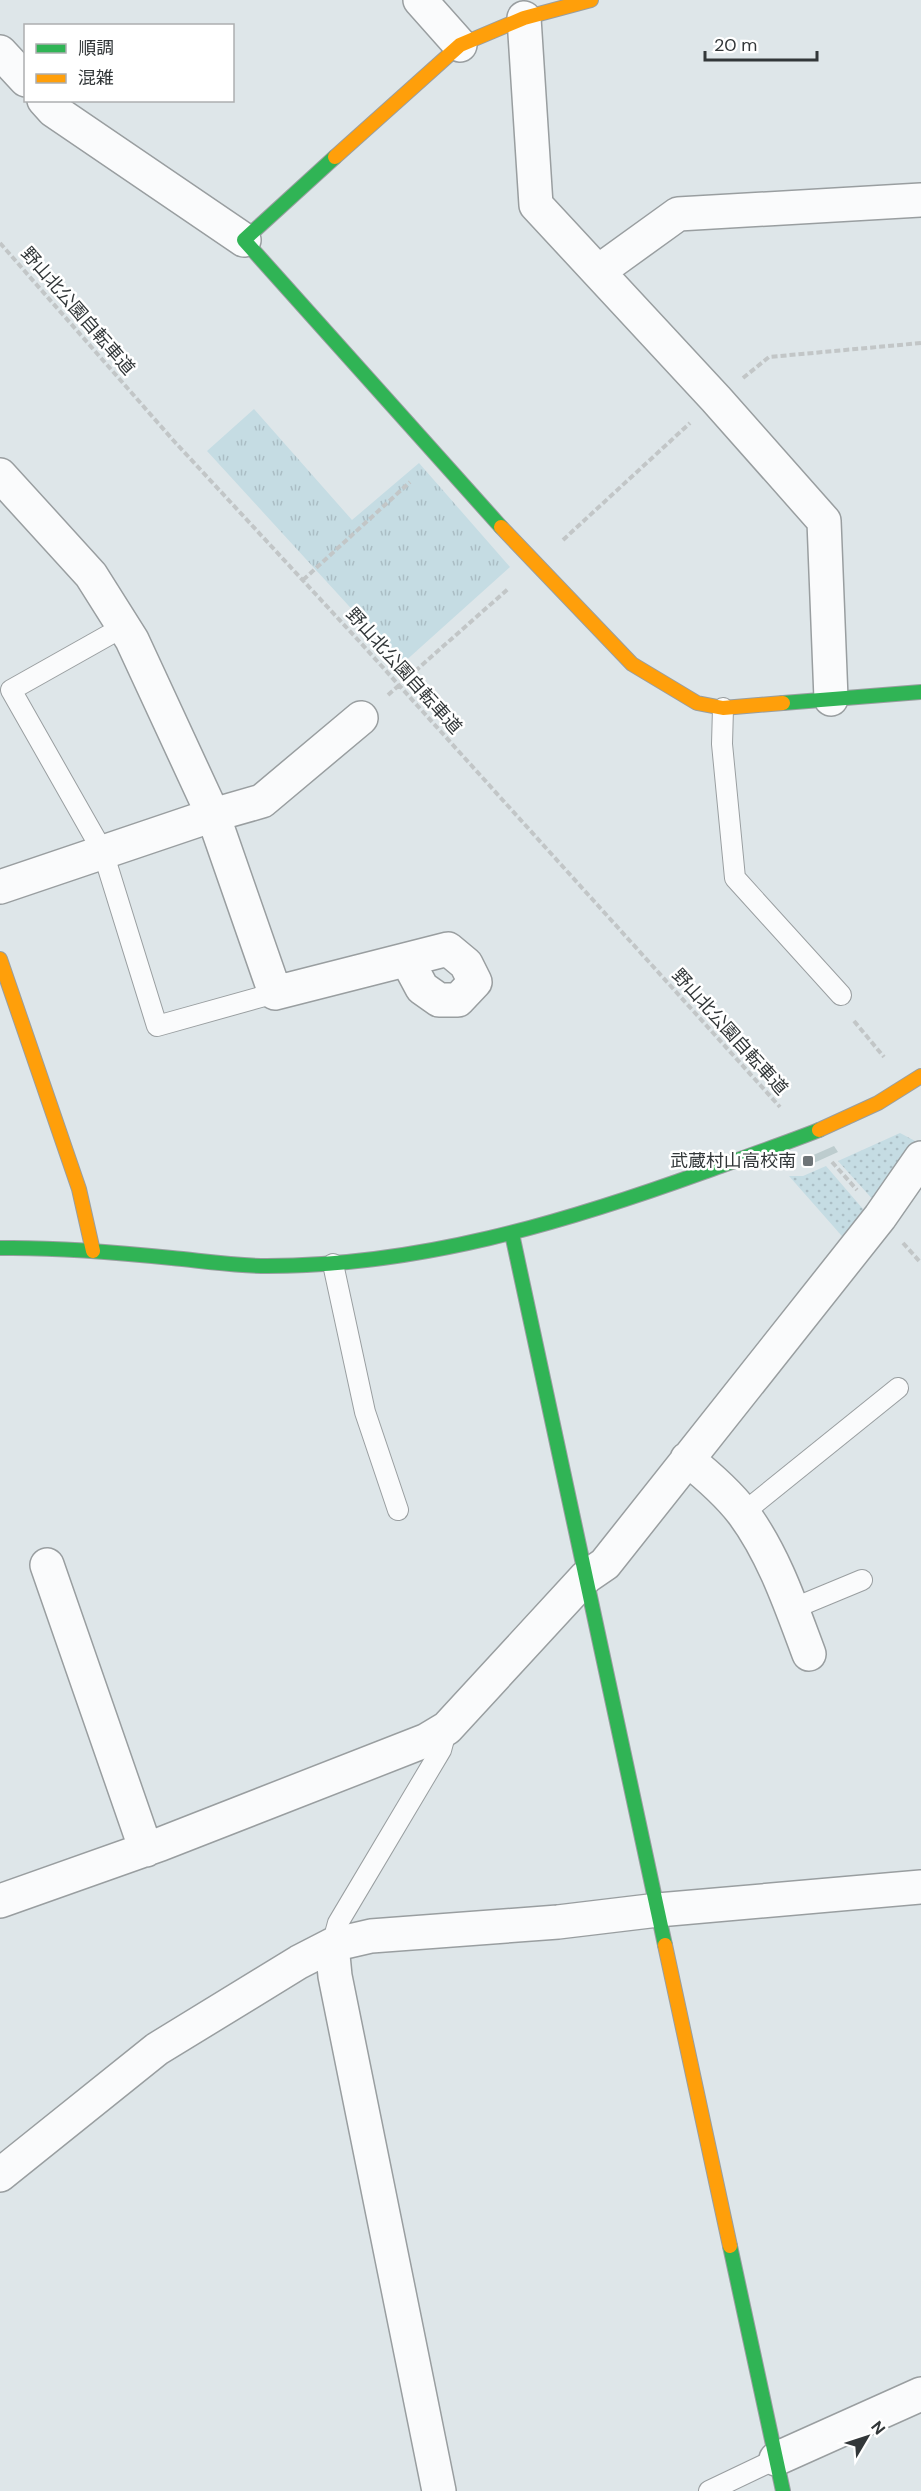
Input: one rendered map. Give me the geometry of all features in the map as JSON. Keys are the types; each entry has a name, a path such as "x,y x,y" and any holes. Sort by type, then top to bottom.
{"street":[{"path":"420,0 460,45"},
{"path":"244,240 460,45 525,18 591,0"},
{"path":"525,18 536,206 599,271 824,521 831,699"},
{"path":"0,52 24,78"},
{"path":"46,102 53,110 244,240 437,458 632,664 697,703 723,708 921,692"},
{"path":"599,271 678,214 921,200"},
{"path":"0,475 90,575 132,640 213,815 275,993 407,960"},
{"path":"0,887 213,815 262,801 362,718"},
{"path":"0,959 79,1189 93,1251"},
{"path":"0,1248 93,1251 267,1267 394,1258 512,1234 628,1200 811,1133 886,1098 921,1076"},
{"path":"0,1901 146,1850 427,1740 447,1728 586,1577 605,1564 919,1168"},
{"path":"512,1234 783,2491"},
{"path":"687,1459 713,1480 743,1513 764,1546 809,1654"},
{"path":"46,1565 146,1850"},
{"path":"0,2175 157,2049 299,1962 332,1945 371,1936 558,1922 658,1910 921,1887"},
{"path":"332,1945 335,1976 439,2491"},
{"path":"776,2459 921,2394"}],"lane":[{"path":"123,627 11,690 103,852 157,1026 275,993"},
{"path":"723,708 722,744 735,878 841,995"},
{"path":"333,1264 365,1412 398,1510"},
{"path":"743,1513 898,1388"},
{"path":"792,1609 862,1580"},
{"path":"332,1945 338,1923 441,1749 447,1728"},
{"path":"709,2491 776,2459"}],"path":[{"name":"野山北公園自転車道","path":"0,243 173,440 303,580 783,1110"},
{"path":"362,718 536,565 716,399 769,357 921,343"},
{"path":"303,580 437,458"},
{"path":"841,995 842,1006 891,1065"},
{"path":"830,1159 863,1197"}],"green space":[{"path":"254,409 352,520 419,463 510,567 402,664 207,451"},
{"path":"900,1133 919,1143 876,1203 838,1161"},
{"path":"826,1166 869,1216 848,1243 789,1176 803,1176"}],"building":[{"path":"834,1146 838,1152 805,1167 802,1160"}],"traffic: fast":[{"path":"335,157 244,240 501,527"},
{"path":"783,703 921,692"},
{"path":"0,1248 86,1250 255,1266 323,1264 379,1258 434,1250 544,1224 651,1191 819,1130"},
{"path":"512,1234 665,1945"},
{"path":"730,2246 783,2491"}],"traffic: slow":[{"path":"335,157 460,45 524,18 591,0"},
{"path":"501,527 632,664 697,703 723,708 783,703"},
{"path":"0,959 79,1189 93,1251"},
{"path":"819,1130 878,1103 921,1076"},
{"path":"665,1945 730,2246"}],"place":[{"name":"武蔵村山高校南","path":"808,1161"}]}
